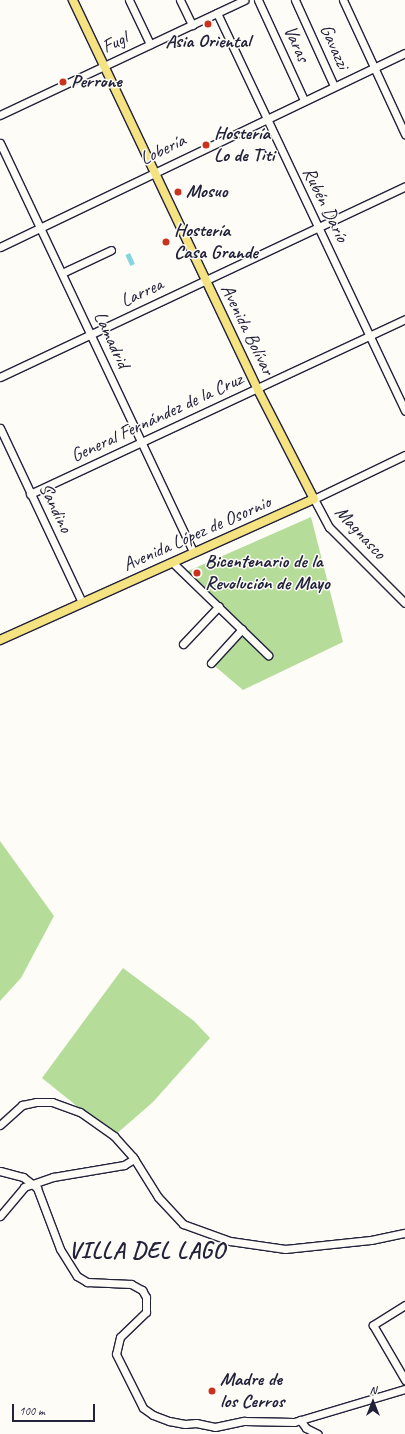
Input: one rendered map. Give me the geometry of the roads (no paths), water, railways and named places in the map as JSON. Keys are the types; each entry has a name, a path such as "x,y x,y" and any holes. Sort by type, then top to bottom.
{"main road":[{"name":"Avenida Bolívar","path":"73,0 258,390 314,499"},
{"name":"Avenida López de Osornio","path":"0,640 314,499"}],"street":[{"path":"129,0 150,44"},
{"path":"180,0 192,25"},
{"name":"Fugl","path":"0,115 217,13 232,2 244,0"},
{"name":"Varas","path":"258,0 304,100"},
{"name":"Gavazzi","path":"295,0 334,86"},
{"path":"343,0 405,134"},
{"name":"Rubén Darío","path":"217,13 405,411"},
{"name":"Lobería","path":"0,247 304,100 405,53"},
{"name":"Lamadrid","path":"0,143 194,552"},
{"name":"Larrea","path":"0,377 405,186"},
{"path":"62,274 111,250"},
{"name":"General Fernández de la Cruz","path":"30,494 258,390 405,319"},
{"name":"Sandino","path":"0,428 82,602"},
{"name":"Avenida López de Osornio","path":"314,499 405,455"},
{"name":"Magnasco","path":"314,499 329,527 405,603"},
{"path":"172,562 268,655"},
{"path":"183,644 219,606"},
{"path":"211,663 242,629"},
{"path":"0,1125 22,1105 36,1102 52,1102 80,1112 114,1136 134,1159 158,1197 183,1224 230,1241 285,1249 371,1240 405,1233"},
{"path":"0,1216 24,1187 53,1177 124,1165 134,1159"},
{"path":"0,1171 23,1177 32,1184 70,1269 87,1282 131,1284 142,1290 146,1297 146,1312 120,1337 116,1354 143,1408 161,1419 215,1427 244,1421 300,1420 405,1389"},
{"path":"405,1305 373,1325 405,1380"},
{"path":"300,1420 306,1428 318,1434"}],"water":[{"path":"130,253 135,264 130,266 125,255"}],"place":[{"name":"Asia Oriental","path":"208,24"},
{"name":"Perrone","path":"63,82"},
{"name":"Hostería Lo de Titi","path":"206,145"},
{"name":"Mosuo","path":"178,192"},
{"name":"Hostería Casa Grande","path":"166,242"},
{"name":"Bicentenario de la Revolución de Mayo","path":"197,573"},
{"name":"Madre de los Cerros","path":"212,1391"}],"district":[{"name":"VILLA DEL LAGO","path":"147,1251"}]}
